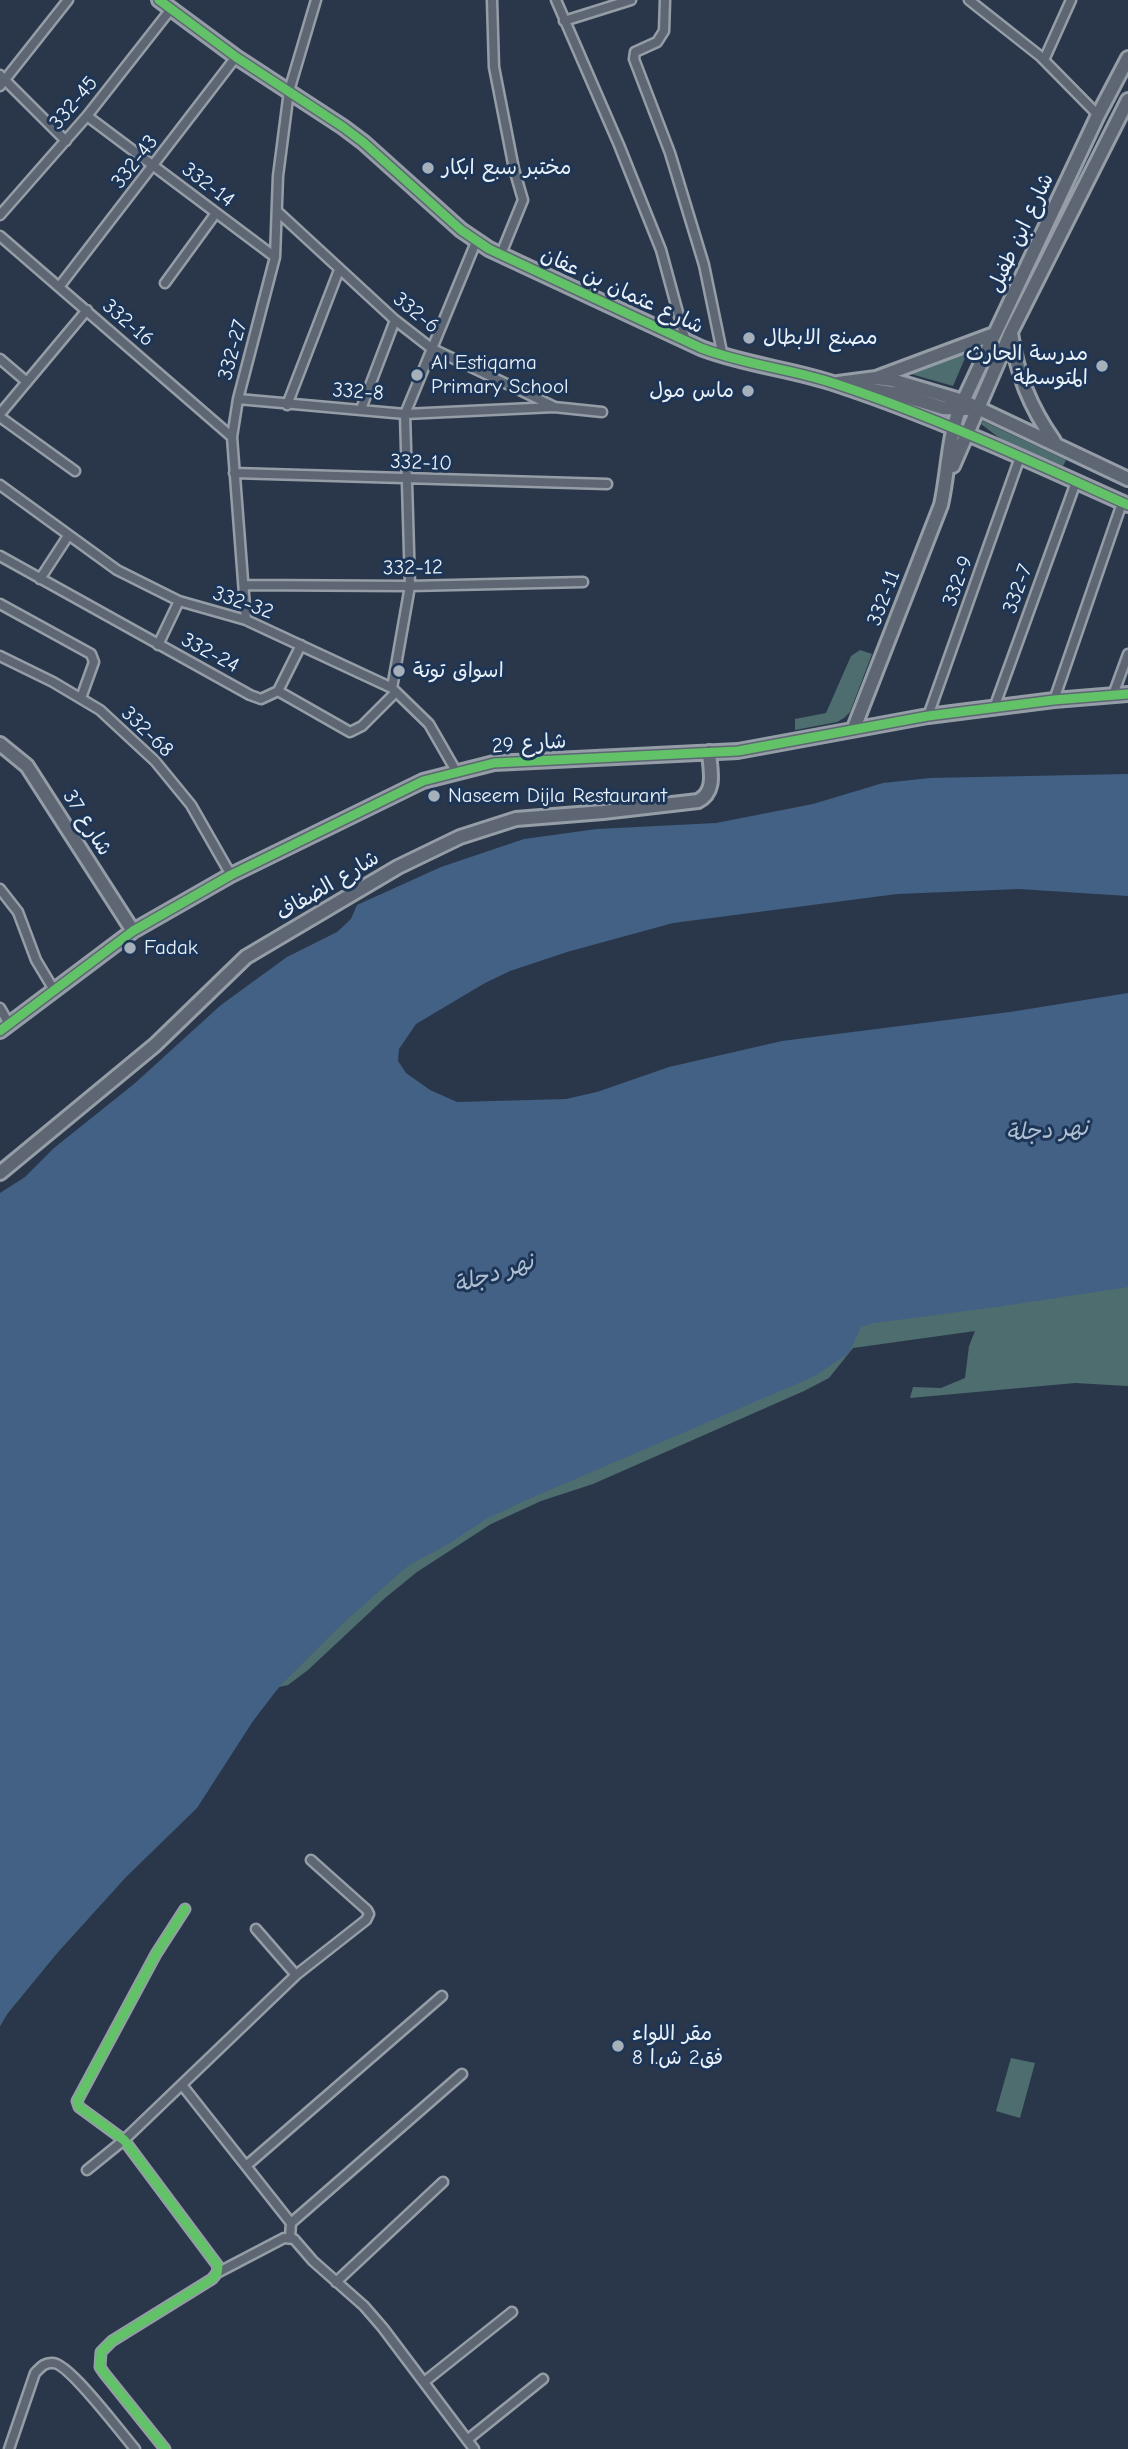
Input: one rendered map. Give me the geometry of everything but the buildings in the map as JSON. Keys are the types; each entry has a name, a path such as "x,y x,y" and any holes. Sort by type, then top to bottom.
{"street":[{"path":"66,141 2,81 68,0"},
{"name":"شارع عثمان بن عفان","path":"159,0 236,57 363,142 476,242 686,342 723,356 835,383 953,426 1125,504"},
{"name":"332-27","path":"246,620 232,437 238,399 275,257 278,176 289,91 316,0"},
{"path":"492,0 494,67 514,169 523,200 501,254"},
{"path":"556,0 661,250 686,342"},
{"path":"564,21 631,0"},
{"path":"666,0 664,31 657,42 635,52 634,59 670,152 704,265 723,356"},
{"path":"969,0 1044,60 1098,115"},
{"path":"1044,60 1071,0"},
{"name":"332-45","path":"0,215 87,116 171,9"},
{"name":"332-43","path":"59,287 154,167 236,57"},
{"name":"شارع ابن طفيل","path":"953,426 1098,115 1128,58"},
{"name":"شارع ابن طفيل","path":"967,433 1011,332 1128,100"},
{"name":"332-14","path":"87,116 275,257"},
{"name":"332-6","path":"278,212 338,270 431,348 554,407"},
{"path":"164,283 216,213"},
{"name":"332-16","path":"0,236 232,437"},
{"path":"301,645 278,691 350,732 362,726 394,690 410,586 405,414 476,242"},
{"path":"287,405 338,270"},
{"path":"75,471 0,416 88,310"},
{"path":"361,409 395,320"},
{"path":"1011,332 1025,392 1056,444"},
{"path":"876,378 994,334"},
{"path":"0,359 27,382"},
{"name":"شارع عثمان بن عفان","path":"835,383 876,378 903,382 961,405 977,407 1128,479"},
{"path":"835,383 898,394 943,408 961,405"},
{"name":"332-8","path":"238,399 405,414 554,407 602,412"},
{"name":"332-11","path":"947,481 953,426"},
{"name":"332-11","path":"854,728 967,433"},
{"name":"332-9","path":"928,716 1020,457"},
{"name":"332-10","path":"234,473 607,484"},
{"name":"332-7","path":"994,708 1076,482"},
{"name":"332-32","path":"0,485 117,569 179,601 246,620 394,690 429,724 456,771"},
{"path":"1054,700 1125,504"},
{"path":"40,579 68,536"},
{"name":"332-24","path":"0,556 256,697 261,698 278,691"},
{"name":"332-12","path":"244,585 410,586 583,582"},
{"path":"158,645 179,601"},
{"path":"0,604 91,653 94,662 81,698"},
{"path":"1113,695 1128,654"},
{"name":"332-68","path":"0,656 100,710 155,761 191,805 231,874"},
{"name":"شارع 29","path":"5,1027 133,931 231,874 400,791 456,771 494,763 755,749 928,716 1054,700 1128,694"},
{"name":"شارع 37","path":"0,744 27,766 133,931"},
{"name":"شارع الضفاف","path":"0,1172 155,1045 230,970 253,953 398,867 460,837 516,820 698,801 710,790 709,752"},
{"path":"0,889 18,912 36,960 54,990"},
{"path":"0,1008 5,1027"},
{"path":"87,2170 124,2140 296,1975 366,1920 369,1914 367,1910 311,1860"},
{"path":"185,1909 156,1954 78,2101 79,2107 124,2140 218,2266 217,2273"},
{"path":"256,1929 296,1975"},
{"path":"246,2166 442,1996"},
{"path":"291,2223 462,2074"},
{"path":"182,2084 291,2223 290,2237 364,2306 474,2449"},
{"path":"336,2282 443,2182"},
{"path":"165,2449 100,2367 101,2352 113,2340 217,2273 290,2237"},
{"path":"424,2382 512,2312"},
{"path":"9,2449 35,2373 43,2364 55,2362 65,2367 135,2449"},
{"path":"467,2440 543,2379"}],"green space":[{"path":"968,351 953,386 904,372 905,371"},
{"path":"983,421 1066,460 1063,466 1002,440 981,424"},
{"path":"860,650 872,654 850,712 837,722 795,730 795,719 826,713 851,656"},
{"path":"1128,1275 1128,1386 1075,1383 910,1398 913,1387 941,1388 965,1378 969,1346 975,1331 853,1348 829,1378 804,1391 593,1484 541,1501 491,1524 417,1572 308,1670 288,1685 279,1687 124,1879 57,1953 0,2026 0,2007 265,1668 455,1531 837,1327"},
{"path":"1011,2058 1035,2063 1020,2118 996,2111"}],"water":[{"name":"نهر دجلة","path":"1128,774 1128,896 1019,889 897,894 673,923 567,952 510,971 416,1024 399,1049 398,1061 406,1073 430,1090 457,1102 566,1099 597,1092 669,1067 782,1041 1010,1012 1128,993 1128,1287 861,1327 849,1353 815,1376 524,1501 486,1519 450,1543 409,1565 343,1623 279,1687 253,1721 197,1808 124,1879 57,1953 0,2026 0,1193 25,1177 54,1148 134,1084 221,1005 287,957 337,932 351,919 357,905 441,867 524,839 597,829 716,823 813,804 883,783 930,778"}],"cycle path":[{"path":"159,0 236,57 363,142 461,230 489,249 701,348 734,359 819,379 873,397 984,441 1128,505"},
{"path":"0,1031 133,931 231,875 423,781 494,763 738,751 928,716 1054,700 1128,694"},
{"path":"165,2449 100,2367 101,2352 112,2341 212,2279 218,2266 124,2140 79,2107 77,2101 156,1954 185,1909"}],"place":[{"name":"مختبر سبع ابكار","path":"428,168"},
{"name":"مصنع الابطال","path":"749,338"},
{"name":"مدرسة الحارث المتوسطة","path":"1102,366"},
{"name":"Al Estiqama Primary School","path":"417,375"},
{"name":"ماس مول","path":"748,391"},
{"name":"اسواق توتة","path":"399,671"},
{"name":"Naseem Dijla Restaurant","path":"434,796"},
{"name":"Fadak","path":"130,948"},
{"name":"مقر اللواء 8 فق2 ش.ا","path":"618,2046"}]}
